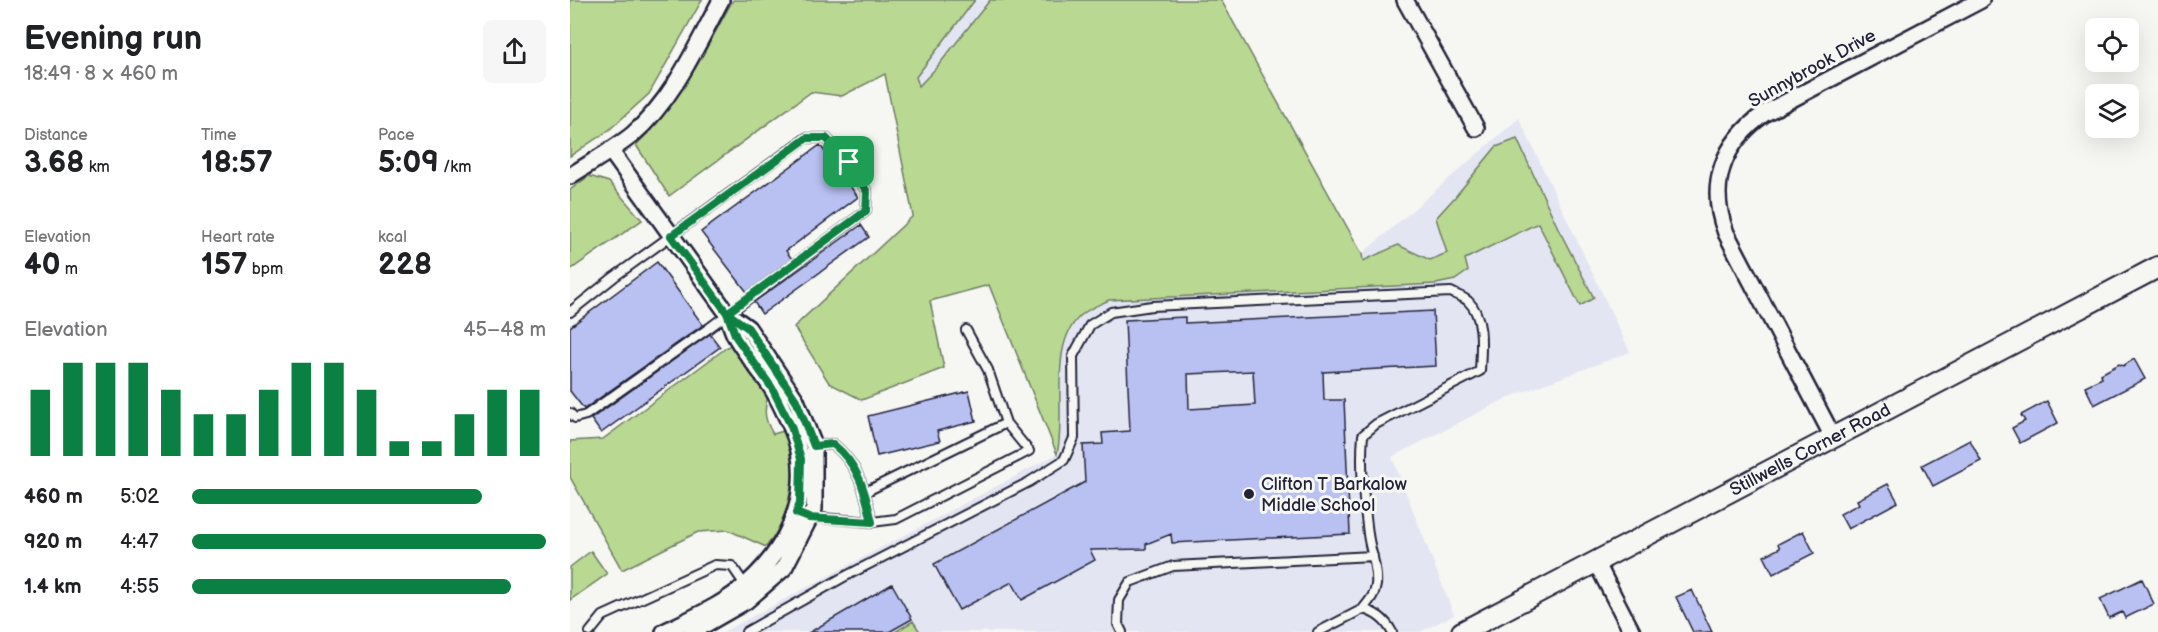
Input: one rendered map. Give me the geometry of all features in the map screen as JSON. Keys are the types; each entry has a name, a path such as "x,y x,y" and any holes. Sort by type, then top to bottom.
{"street":[{"path":"570,176 632,135 658,108 688,61 721,0"},
{"path":"1405,0 1476,128"},
{"name":"Sunnybrook Drive","path":"1833,437 1726,234 1718,207 1723,162 1737,138 1765,113 1981,0"},
{"path":"610,150 727,313 736,337 772,388 791,426 801,459 800,502 803,515 784,568 749,590 664,632"},
{"name":"Stillwells Corner Road","path":"1462,632 2158,267"},
{"path":"727,313 748,328 796,400 814,446 814,509 803,515"},
{"path":"1596,562 1632,632"},
{"path":"692,632 746,601 749,590"}],"lane":[{"path":"570,312 614,277 807,138 826,138 849,162 867,192 866,211 709,328 586,415 575,418 570,413"},
{"path":"746,632 842,578 1029,482 1064,460 1074,438 1073,356 1090,326 1111,312 1152,306 1451,292 1467,299 1475,309 1481,336 1480,371 1376,424 1363,435 1361,456 1368,536 1376,574 1376,587 1373,597 1363,609 1318,632"},
{"path":"803,515 872,522 896,519 1029,452 1006,423 988,370 966,330"},
{"path":"865,492 1006,423"},
{"path":"814,446 833,444 845,454 864,486 872,522"},
{"path":"1122,632 1118,624 1119,600 1130,582 1173,566 1373,556"},
{"path":"590,632 603,616 715,564 732,566 749,590"},
{"path":"1363,609 1382,618 1392,632"}],"shaded area":[{"path":"975,0 1221,0 1362,254 1519,118 1630,352 1507,398 1392,457 1454,615 1420,632 723,632 1057,454 989,285 916,78"}],"green space":[{"path":"570,0 702,0 649,94 609,130 570,156"},
{"path":"733,0 975,0 916,77 919,86 990,0 1221,0 1362,254 1363,261 1398,245 1430,260 1447,253 1436,218 1496,147 1517,139 1559,230 1594,298 1580,306 1538,223 1465,259 1468,271 1455,280 1436,284 1109,300 1084,313 1072,325 1065,341 1061,359 1057,454 989,285 930,301 944,368 862,400 829,383 794,327 913,216 885,74 842,96 811,92 669,196 636,145 651,130 678,95"},
{"path":"589,176 609,182 642,220 570,270 570,190"},
{"path":"730,345 768,396 766,416 773,434 787,430 792,477 789,500 780,526 766,547 728,530 698,532 622,570 570,477 570,441 603,439"},
{"path":"591,551 607,574 570,600 570,567"},
{"path":"913,621 920,632 895,632"}],"building":[{"path":"820,145 858,197 786,251 792,259 747,292 701,232"},
{"path":"861,225 869,237 762,314 754,302"},
{"path":"657,262 703,325 584,409 570,391 570,327"},
{"path":"1433,311 1436,366 1323,372 1324,400 1344,400 1350,534 1172,543 1171,534 1146,544 1146,549 1090,550 1095,560 1022,600 1012,582 959,610 934,564 1085,482 1083,445 1103,444 1102,433 1130,431 1125,320 1185,317 1185,323","holes":["1253,371 1255,405 1189,409 1188,374"]},
{"path":"710,334 720,347 601,433 591,419"},
{"path":"2134,359 2145,379 2094,405 2085,386 2102,378 2101,374 2119,364 2123,366"},
{"path":"969,391 976,421 937,431 940,441 877,456 868,416"},
{"path":"2047,401 2058,423 2020,443 2012,428 2025,421 2021,415"},
{"path":"1970,440 1981,461 1933,486 1922,465"},
{"path":"1888,484 1898,502 1848,529 1840,514 1859,504 1857,500"},
{"path":"1803,531 1814,553 1773,574 1764,556 1780,548 1778,544"},
{"path":"2142,579 2154,604 2125,618 2122,612 2109,618 2100,599"},
{"path":"892,584 912,619 889,632 810,632"},
{"path":"1692,590 1712,632 1693,632 1676,597"}],"place":[{"name":"Clifton T Barkalow Middle School","path":"1249,494"}],"route":[{"path":"849,162 826,138 807,138 671,236 727,313 736,337 772,388 791,426 801,459 800,502 796,513 809,518 872,522 864,486 845,454 833,444 814,446 796,400 748,328 727,313 866,211 867,192 849,162"}]}
